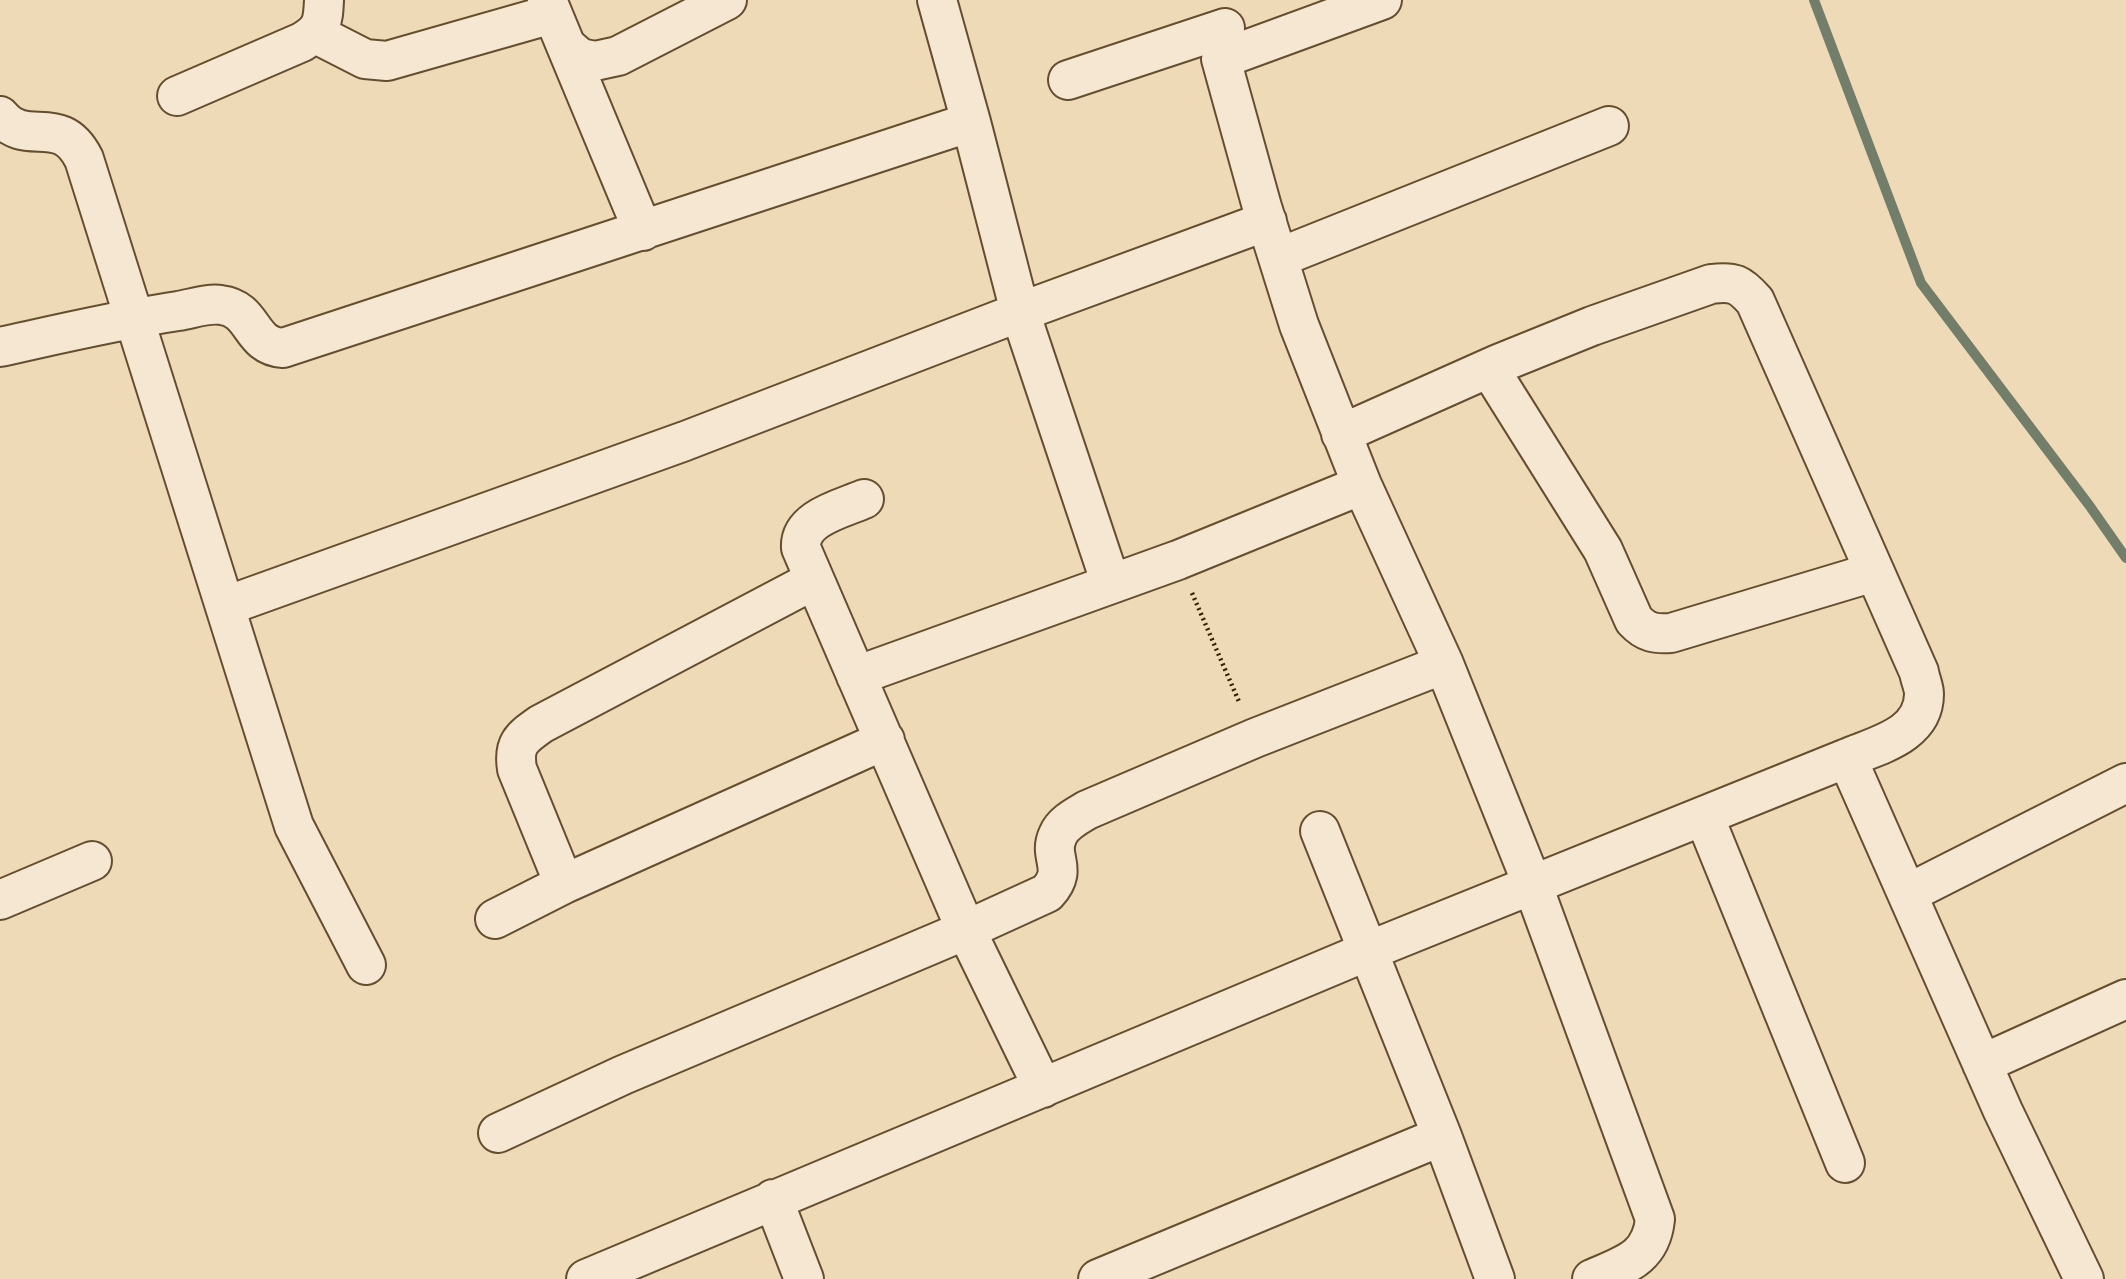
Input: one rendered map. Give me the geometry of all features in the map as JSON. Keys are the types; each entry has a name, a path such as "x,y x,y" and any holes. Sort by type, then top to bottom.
{"street":[{"path":"555,20 580,58 595,61 618,56 727,0"},
{"path":"937,0 1020,312 1111,584"},
{"path":"1068,80 1225,29 1382,0"},
{"path":"177,96 302,42 320,17 365,59 387,61 555,20"},
{"path":"555,20 643,231"},
{"path":"1225,29 1267,221 1299,325 1362,485 1444,664 1533,886 1654,1219 1653,1233 1634,1261 1592,1279"},
{"path":"0,116 17,130 61,134 77,145 84,159 294,825 366,965"},
{"path":"0,346 134,318 218,304 233,308 243,315 263,342 270,347 283,348 971,122"},
{"path":"1278,258 1609,126"},
{"path":"226,606 685,441 1020,312 1267,221"},
{"path":"586,1279 1368,951 1899,736 1912,726 1921,712 1924,693 1919,672 1755,301 1742,287 1728,282 1711,284 1592,326 1489,368 1341,434"},
{"path":"1489,368 1603,550 1634,620 1643,629 1654,634 1671,633 1874,572"},
{"path":"856,676 1178,560 1362,485"},
{"path":"864,499 815,521 805,529 800,538 801,548 966,930 1044,1088"},
{"path":"564,884 517,769 515,755 522,738 541,724 814,579"},
{"path":"498,1133 623,1075 966,930 1047,892 1055,883 1059,872 1055,845 1058,833 1087,810 1255,738 1444,664"},
{"path":"495,919 564,884 885,740"},
{"path":"1847,758 1982,1064 2084,1279"},
{"path":"1907,894 2126,783"},
{"path":"1704,816 1845,1163"},
{"path":"1320,831 1442,1136 1495,1279"},
{"path":"0,900 92,862"},
{"path":"1982,1064 2126,999"},
{"path":"1098,1279 1442,1136"},
{"path":"773,1199 804,1279"}],"path":[{"path":"1178,560 1255,738"}],"waterway":[{"path":"1814,0 1921,283 2126,558"}]}
